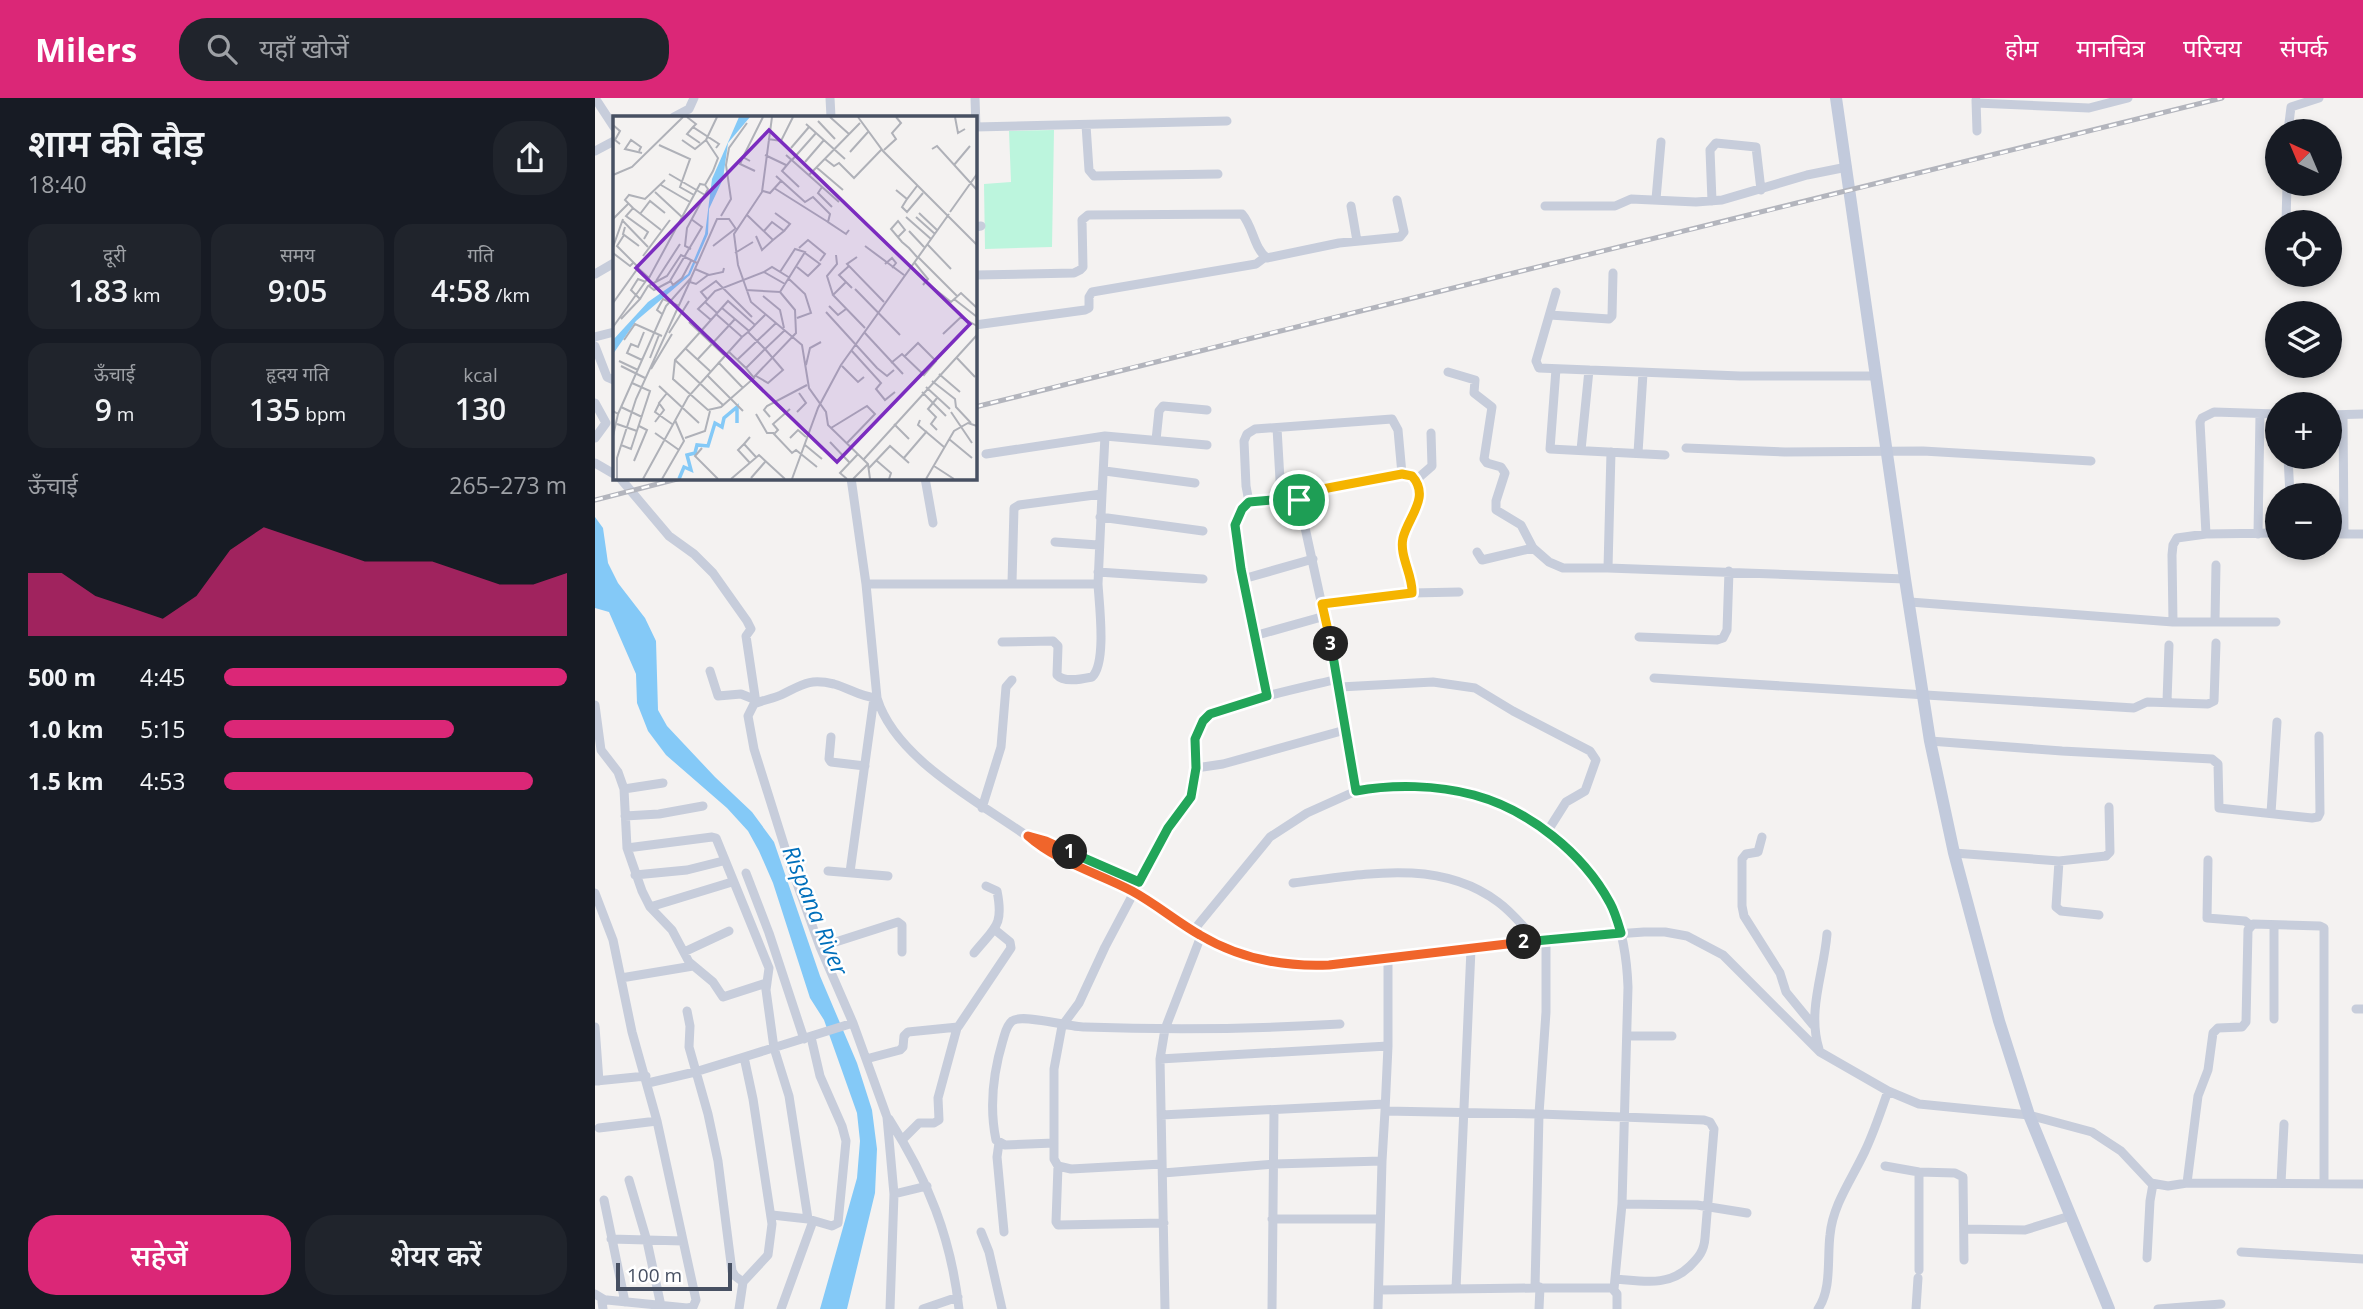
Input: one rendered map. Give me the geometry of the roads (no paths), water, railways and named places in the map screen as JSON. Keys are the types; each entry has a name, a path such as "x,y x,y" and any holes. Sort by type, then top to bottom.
{"main road":[{"path":"1836,98 1930,741 1954,853 1999,1021 2029,1115 2109,1309"}],"street":[{"path":"595,98 613,125"},
{"path":"676,116 689,108 694,98"},
{"path":"830,98 831,116"},
{"path":"975,98 975,116"},
{"path":"1977,131 1976,100 2089,108 2128,98"},
{"path":"2288,119 2291,107 2319,98"},
{"path":"977,127 1227,121"},
{"path":"1086,125 1089,170 1094,176 1218,174"},
{"path":"595,151 613,142"},
{"path":"1656,199 1661,142"},
{"path":"1712,201 1710,150 1716,143 1756,148 1761,190"},
{"path":"1545,206 1615,206 1630,199 1712,201 1847,167"},
{"path":"977,326 1085,310 1089,308 1092,292 1256,264 1264,258 1357,241 1400,237 1403,234 1397,200"},
{"path":"1351,206 1357,241"},
{"path":"977,275 1080,271 1083,267 1081,220 1088,215 1242,214 1264,258"},
{"path":"595,274 613,263"},
{"path":"1550,315 1609,319 1612,316 1613,273"},
{"path":"1556,292 1536,365 1539,368 1740,376 1875,376"},
{"path":"595,337 613,332"},
{"path":"595,346 607,377 613,380"},
{"path":"1556,369 1550,449 1665,455"},
{"path":"1581,450 1589,370"},
{"path":"1448,372 1475,380 1474,393 1492,405 1484,459 1487,463 1505,470 1494,507 1499,513 1521,524 1533,548 1549,562 1563,568 1729,571 1905,579"},
{"path":"1637,453 1643,373"},
{"path":"595,402 610,421 595,438"},
{"path":"1156,440 1159,411 1163,406 1207,410"},
{"path":"2206,534 2200,422 2210,413 2265,414"},
{"path":"2258,534 2260,414"},
{"path":"2363,414 2343,415 2344,534 2363,534"},
{"path":"1249,502 1245,437 1255,429 1392,419 1398,429 1402,474"},
{"path":"1276,428 1281,497"},
{"path":"1416,480 1432,466 1431,433"},
{"path":"1002,642 1053,641 1058,646 1056,675 1059,678 1092,677 1097,671 1101,636 1098,545 1105,471 1105,436"},
{"path":"986,454 1105,436 1207,445"},
{"path":"1686,448 1785,452 1887,450 2091,461"},
{"path":"1608,568 1611,452"},
{"path":"595,463 613,473"},
{"path":"1105,471 1195,483"},
{"path":"1299,500 1312,491 1402,474 1412,476 1419,492 1418,505 1403,544 1412,593"},
{"path":"622,480 669,536 694,554 713,573 747,621 751,629 746,636 756,701"},
{"path":"850,872 875,698 866,584 851,480"},
{"path":"925,480 933,523"},
{"path":"1012,583 1012,513 1015,507 1102,494"},
{"path":"1267,696 1235,525 1242,509 1249,502 1281,497 1299,500"},
{"path":"1299,500 1339,683 1356,791"},
{"path":"1100,517 1203,531"},
{"path":"2173,622 2173,545 2180,536 2265,534"},
{"path":"1055,542 1098,545"},
{"path":"1477,552 1482,561 1533,548"},
{"path":"1243,579 1313,559"},
{"path":"2215,621 2216,565"},
{"path":"1639,637 1723,638 1727,630 1729,571"},
{"path":"1098,572 1203,579"},
{"path":"866,584 1098,584"},
{"path":"1322,604 1412,593 1458,592"},
{"path":"1910,602 2173,622 2276,622"},
{"path":"1254,636 1325,616"},
{"path":"1654,678 2130,708 2145,702 2208,704 2214,701 2216,643"},
{"path":"2167,701 2169,645"},
{"path":"710,671 718,696 741,694 756,701"},
{"path":"982,808 1001,747 1006,687 1012,680"},
{"path":"875,698 831,684 809,682 778,696 756,701 748,716 754,749 791,867 849,1024 866,1059 887,1117 927,1186 947,1240 959,1309"},
{"path":"1164,1223 1058,1225 1053,1069 1062,1026 1079,1003 1168,828 1189,802 1196,768 1195,739 1206,717 1267,696 1339,683 1433,682 1475,688 1590,751 1596,760 1586,789 1569,800 1547,832"},
{"path":"875,698 898,737 982,808 1028,836 1043,850 1134,892 1197,934 1249,957 1282,964 1329,965 1541,940 1665,932 1694,938 1710,947 1734,965 1820,1052 1888,1091 1919,1104 2029,1115 2066,1124 2101,1136 2153,1184 2363,1184"},
{"path":"595,705 601,750 618,772 624,789 627,848 650,907 669,925 692,966 711,979 725,997 766,983"},
{"path":"2271,813 2277,722"},
{"path":"1196,768 1223,764 1345,730"},
{"path":"1930,741 2212,759 2218,764 2219,808 2316,818 2319,816 2319,736"},
{"path":"831,737 831,762 865,766"},
{"path":"624,789 663,783"},
{"path":"1165,1309 1160,1059 1165,1029 1197,934 1270,837 1307,813 1356,791 1373,788 1425,788 1475,795 1503,806 1547,832 1589,872 1612,906 1621,933 1627,967 1622,1205 1614,1289 1617,1294 1617,1309"},
{"path":"625,816 660,814 703,806"},
{"path":"1954,853 2059,861 2108,855 2109,807"},
{"path":"627,848 713,836 716,838 723,861 766,960 774,1048 789,1096 811,1220 781,1309"},
{"path":"1028,836 1046,841 1139,882"},
{"path":"1762,837 1759,852 1746,855 1742,859 1743,912 1780,973 1786,992 1813,1026"},
{"path":"2208,860 2207,918 2241,921 2250,925 2324,928 2324,1183"},
{"path":"635,874 687,870 723,861"},
{"path":"2059,861 2056,908 2061,911 2099,915"},
{"path":"828,871 888,876"},
{"path":"746,873 820,1076 842,1126 846,1147 838,1223 834,1227 811,1220 772,1215"},
{"path":"1293,883 1375,874 1435,874 1455,880 1496,901 1541,940 1546,1012 1539,1114 1539,1309"},
{"path":"650,907 732,882"},
{"path":"974,953 994,929 1001,913 998,893 986,886"},
{"path":"595,893 608,924 632,1032 647,1080 696,1300 695,1307 687,1308 625,1302 604,1304 595,1294"},
{"path":"820,947 898,922 902,925 902,952"},
{"path":"2187,1183 2198,1096 2208,1070 2214,1033 2218,1028 2242,1027 2246,1023 2250,925"},
{"path":"2274,926 2274,1018"},
{"path":"902,1140 919,1124 939,1120 938,1098 957,1028 1011,948 1010,942 994,929"},
{"path":"684,952 729,931"},
{"path":"1820,1052 1813,1026 1827,934"},
{"path":"1456,1289 1471,949"},
{"path":"1378,1309 1388,1046 1388,959"},
{"path":"621,978 692,966"},
{"path":"687,1011 690,1026 688,1041 718,1161 732,1271 734,1276 743,1282"},
{"path":"1004,1232 997,1157 999,1143 995,1135 993,1076 1009,1025 1017,1019 1028,1018 1062,1026 1165,1029 1340,1024"},
{"path":"595,1027 597,1081 647,1080 695,1072 849,1024"},
{"path":"866,1059 902,1049 904,1036 908,1032 957,1028"},
{"path":"1626,1036 1672,1036"},
{"path":"1160,1059 1388,1046"},
{"path":"739,1309 743,1282 768,1255 772,1215 744,1057"},
{"path":"1818,1309 1827,1284 1831,1224 1848,1181 1866,1150 1888,1091"},
{"path":"1161,1115 1385,1108 1463,1114 1624,1116 1710,1122 1714,1129 1704,1248 1685,1271 1665,1281 1616,1279"},
{"path":"1272,1309 1274,1110"},
{"path":"887,1117 894,1194 890,1309"},
{"path":"599,1128 657,1121"},
{"path":"2281,1183 2284,1124"},
{"path":"999,1143 1054,1143"},
{"path":"1058,1166 1071,1169 1163,1168 1382,1161"},
{"path":"1885,1166 1919,1172 1955,1173 1963,1177 1964,1260"},
{"path":"1916,1309 1919,1274 1919,1172"},
{"path":"629,1180 647,1241 661,1306"},
{"path":"2147,1258 2153,1184"},
{"path":"894,1194 927,1186"},
{"path":"604,1200 625,1302"},
{"path":"1622,1205 1708,1206 1747,1213"},
{"path":"1965,1229 2025,1230 2070,1216"},
{"path":"1272,1219 1380,1219"},
{"path":"981,1232 992,1263 1002,1309"},
{"path":"611,1239 683,1241"},
{"path":"2241,1252 2363,1259"},
{"path":"1379,1290 1538,1287 1614,1289"},
{"path":"923,1309 958,1297"},
{"path":"2158,1309 2221,1304"}],"water":[{"path":"595,517 603,528 608,563 618,583 645,618 656,641 658,710 667,726 752,812 774,842 820,976 857,1063 872,1110 877,1149 875,1193 847,1309 820,1309 857,1178 860,1141 857,1113 824,1020 810,998 773,883 759,851 748,831 727,808 666,755 648,731 637,703 636,674 609,612 595,608"}],"railway":[{"path":"977,406 2222,98"},
{"path":"595,500 673,480"}],"water label":[{"name":"Rispana River","path":"816,910"}]}
